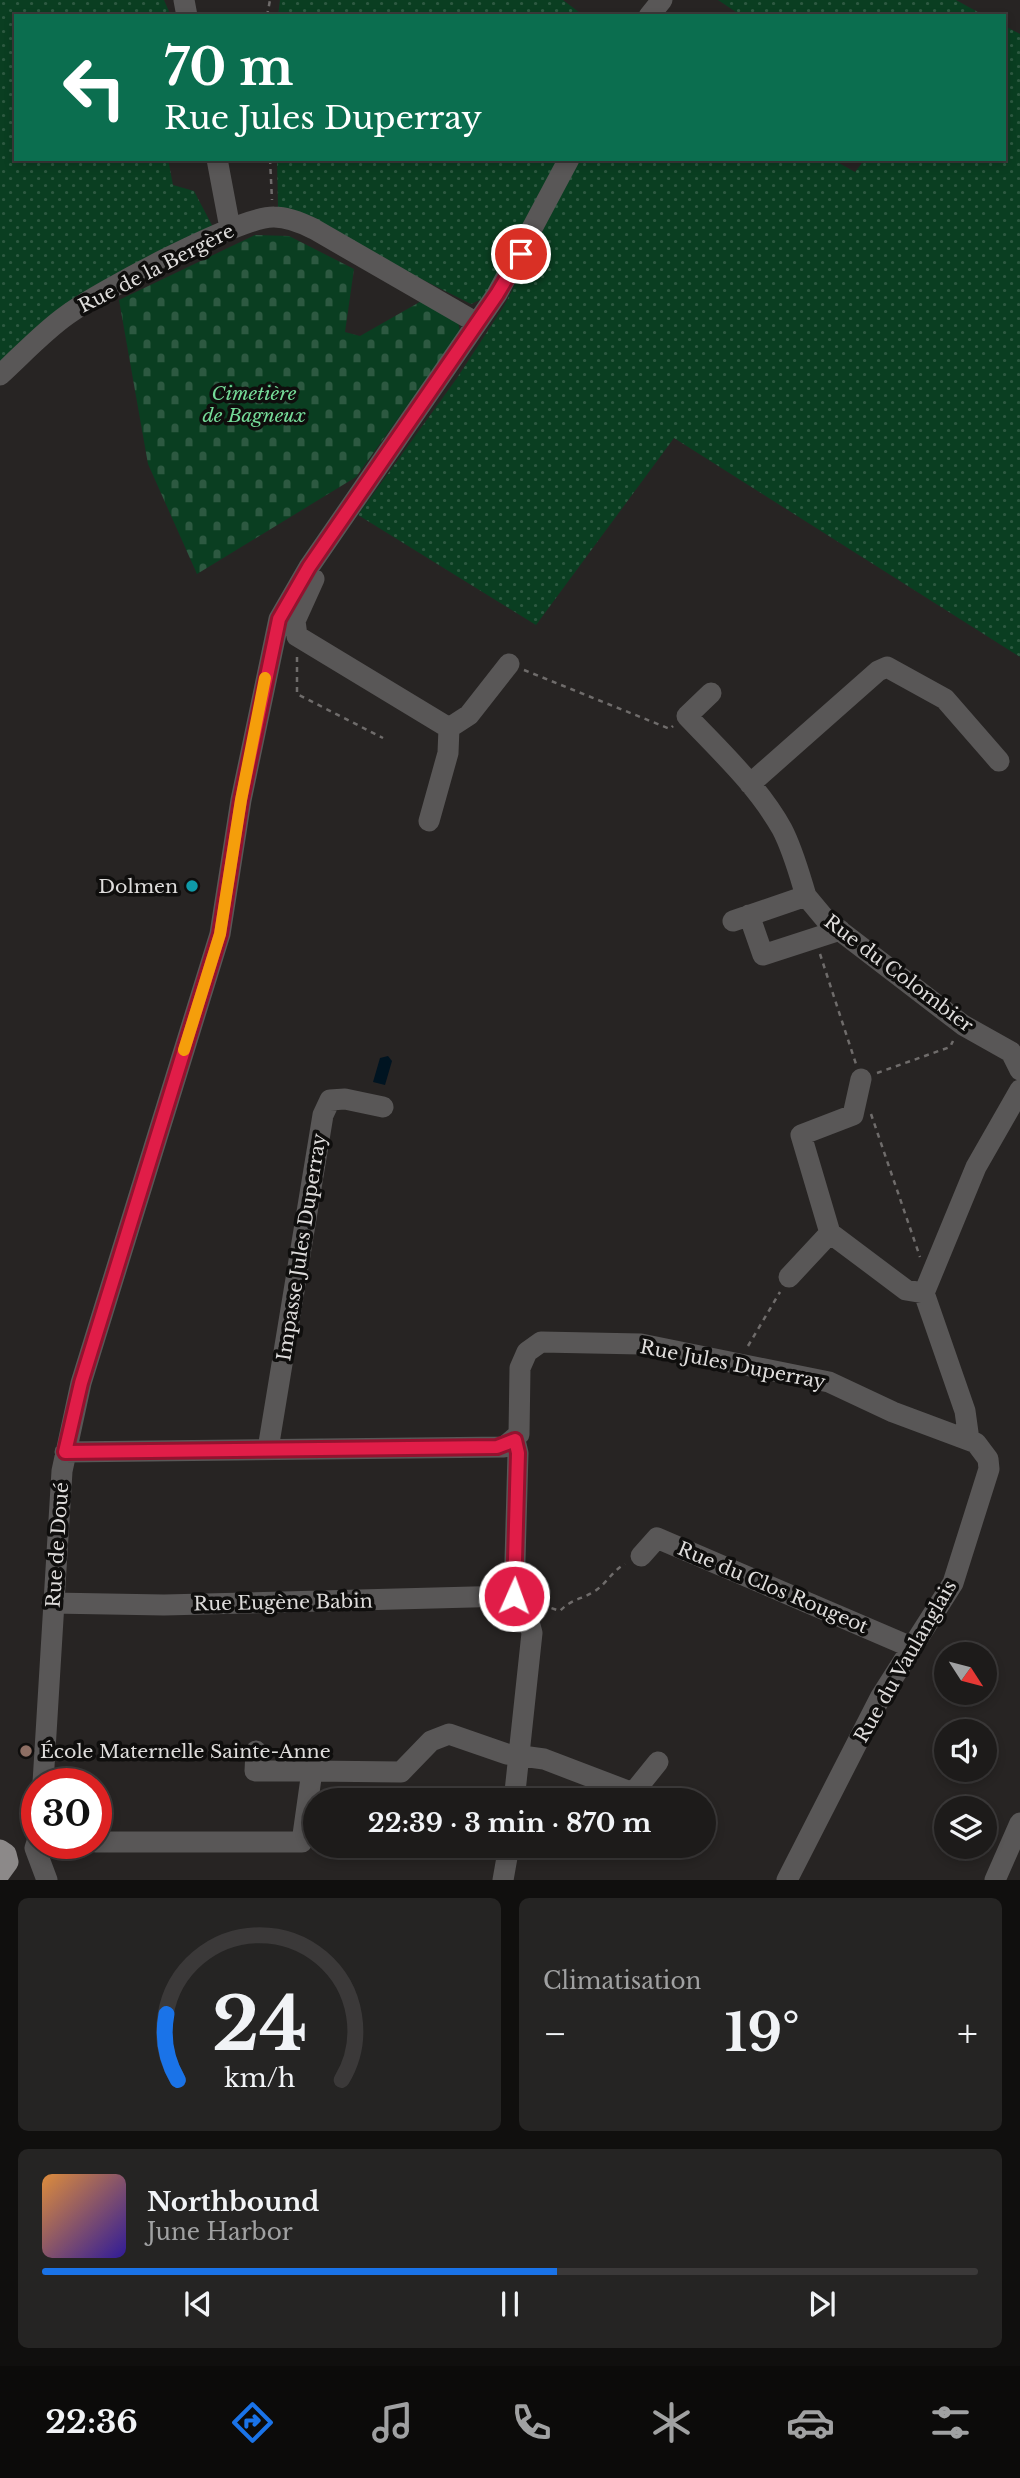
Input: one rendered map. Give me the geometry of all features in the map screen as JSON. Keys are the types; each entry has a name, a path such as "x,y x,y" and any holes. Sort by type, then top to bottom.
{"street":[{"path":"651,14 662,0"},
{"path":"216,161 230,228"},
{"name":"Rue de Doué","path":"44,1768 52,1602 65,1452 81,1383 220,934 241,800 273,641 289,599 309,567 513,268 568,161"},
{"path":"273,217 314,229 477,323"},
{"name":"Rue de la Bergère","path":"0,376 68,314 94,298 230,228 273,217"},
{"path":"309,567 314,578 296,621 297,636 449,728"},
{"path":"449,728 468,715 509,664"},
{"path":"750,784 878,671 887,667 897,670 945,699 999,761"},
{"path":"710,693 687,716 750,784 782,829 806,896 741,918 763,955 840,930"},
{"path":"429,821 448,753 449,728"},
{"name":"Rue du Colombier","path":"806,896 814,908 840,930 963,1025 1011,1052 1020,1070"},
{"path":"861,1079 853,1115 801,1135 830,1233 906,1290 924,1293"},
{"path":"969,1440 965,1411 924,1293 976,1167 1012,1110 1020,1090"},
{"name":"Impasse Jules Duperray","path":"268,1449 323,1115 330,1100 345,1099 383,1107"},
{"path":"789,1277 830,1233"},
{"name":"Rue Jules Duperray","path":"515,1440 520,1427 520,1368 527,1352 541,1342 641,1344 739,1366 829,1382 893,1412 969,1440"},
{"path":"65,1452 497,1447 515,1440 518,1453 514,1596 528,1618 532,1633 515,1788"},
{"name":"Rue du Vaulanglais","path":"787,1880 880,1698 953,1583 989,1469 983,1450 969,1440"},
{"name":"Rue du Clos Rougeot","path":"641,1556 657,1538 911,1647"},
{"name":"Rue Eugène Babin","path":"52,1602 164,1605 514,1596"},
{"path":"256,1751 255,1770 401,1772 431,1741 449,1734 507,1755 544,1759 633,1793 658,1762"},
{"path":"112,1842 302,1842 313,1771"},
{"path":"995,1880 1020,1823"},
{"path":"3,1860 21,1852"},
{"path":"503,1880 507,1858"},
{"path":"42,1859 47,1880"}],"path":[{"path":"270,161 273,217"},
{"path":"297,636 297,694 383,738"},
{"path":"509,664 670,729 687,716"},
{"path":"861,1079 950,1047 963,1025"},
{"path":"739,1366 766,1313 789,1277"},
{"path":"514,1596 560,1611 570,1600 596,1591 613,1570 641,1556"}],"green space":[{"path":"0,0 164,0 170,14 14,14 14,161 168,161 173,185 194,191 214,229 128,267 67,306 0,362"},
{"path":"280,0 563,0 581,14 278,14"},
{"path":"718,0 956,0 981,14 739,14"},
{"path":"1006,27 1020,34 1020,657 674,438 536,625 358,515 457,378 504,306 578,161 836,161 855,172 863,161 1006,161"},
{"path":"277,161 558,161 484,298 471,304 278,207"},
{"name":"Cimetière de Bagneux","path":"255,235 289,236 354,269 345,332 360,336 425,299 458,321 460,332 356,477 197,574 148,464 119,300"}],"water":[{"path":"388,1056 392,1061 385,1085 373,1082 380,1058"}],"slow traffic":[{"path":"184,1050 220,934 241,800 265,678"}],"place":[{"name":"Dolmen","path":"192,886"},
{"name":"École Maternelle Sainte-Anne","path":"26,1751"}],"route":[{"path":"514,1596 518,1453 515,1440 504,1447 65,1452 81,1383 220,934 241,800 279,619 309,567 497,294 521,254"}]}
